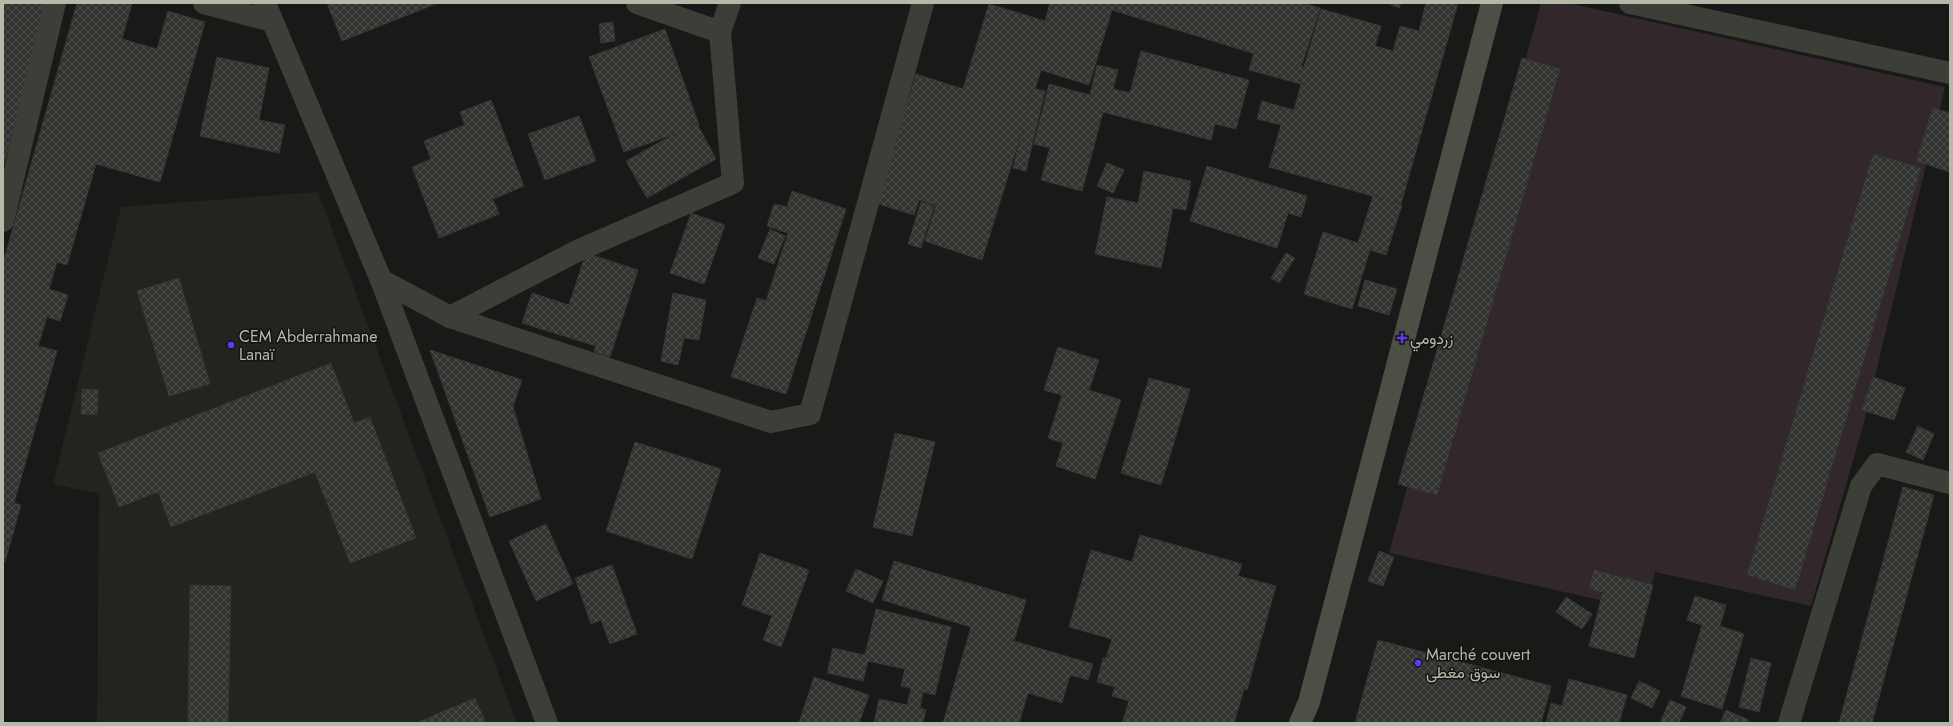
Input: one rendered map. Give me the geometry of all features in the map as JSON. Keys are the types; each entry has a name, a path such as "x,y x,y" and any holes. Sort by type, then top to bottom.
{"main road":[{"path":"1300,723 1308,713 1492,3"}],"street":[{"path":"3,221 55,3"},
{"path":"204,3 269,12 382,280 547,723"},
{"path":"637,3 720,32"},
{"path":"450,317 579,250 733,183 720,32 730,3"},
{"path":"382,280 450,317 771,422 810,414 923,3"},
{"path":"1630,3 1950,73"},
{"path":"1789,723 1861,486 1877,464 1950,483"}],"shaded area":[{"path":"1541,3 1568,3 1945,87 1863,426 1811,606 1655,572 1645,610 1389,553"},
{"name":"CEM Abderrahmane Lanaï","path":"318,192 517,723 97,723 99,494 53,484 121,207"}],"building":[{"path":"3,3 49,3 3,168"},
{"path":"77,3 132,3 122,39 157,49 168,11 205,22 160,182 96,164 67,265 57,262 49,289 68,295 60,321 47,317 38,346 57,351 14,503 21,505 5,562 3,561 3,263"},
{"path":"327,3 438,3 342,41"},
{"path":"1050,3 1303,3 1320,8 1301,68 1112,10 1089,85 1041,70 982,260 925,241 936,205 919,200 914,215 876,203 916,74 963,89 989,4 1045,21"},
{"path":"1387,3 1401,3 1399,8"},
{"path":"1426,3 1458,3 1401,204 1269,167 1281,125 1257,119 1262,101 1294,110 1301,84 1249,70 1254,53 1304,67 1321,9 1381,26 1375,46 1393,51 1400,26 1419,31"},
{"path":"613,22 615,41 601,43 599,24"},
{"path":"665,29 699,125 624,152 589,57"},
{"path":"1141,51 1249,80 1236,129 1215,124 1211,140 1103,112 1082,191 1041,180 1050,148 1034,144 1049,84 1090,95 1097,65 1118,70 1113,89 1130,93"},
{"path":"217,57 269,68 259,120 285,125 279,153 200,136"},
{"path":"1522,58 1560,69 1437,495 1398,484"},
{"path":"1032,88 1045,91 1026,171 1013,168"},
{"path":"491,100 524,186 493,199 499,214 439,238 412,167 431,159 424,141 465,125 460,112"},
{"path":"1933,108 1950,113 1950,172 1916,161"},
{"path":"579,116 596,161 545,180 528,134"},
{"path":"696,122 716,159 647,198 626,161"},
{"path":"1873,154 1921,168 1795,590 1747,575"},
{"path":"1107,163 1124,170 1113,193 1097,186"},
{"path":"1207,166 1307,196 1301,217 1288,213 1277,248 1190,221"},
{"path":"1144,171 1191,181 1186,210 1173,208 1161,268 1095,254 1107,197 1138,203"},
{"path":"792,191 846,209 786,394 731,377 757,298 766,301 788,233 767,226 774,204 787,207"},
{"path":"1373,196 1402,205 1386,255 1370,250 1352,309 1304,294 1323,232 1358,243"},
{"path":"921,202 934,206 921,248 908,244"},
{"path":"691,213 725,225 704,284 670,273"},
{"path":"770,229 785,236 774,264 758,258"},
{"path":"586,253 638,270 610,357 594,352 596,346 522,323 532,293 569,305"},
{"path":"1286,253 1295,258 1279,283 1271,278"},
{"path":"179,278 210,384 169,396 137,291"},
{"path":"1365,280 1397,289 1389,315 1358,306"},
{"path":"673,293 706,300 699,340 684,338 678,365 661,361"},
{"path":"1058,347 1099,360 1089,390 1121,400 1095,479 1056,466 1063,443 1048,438 1062,395 1044,390"},
{"path":"430,350 522,380 513,407 541,499 490,517"},
{"path":"331,363 354,423 370,417 416,538 350,563 315,472 171,527 158,492 119,507 98,453"},
{"path":"1873,377 1905,388 1894,420 1862,410"},
{"path":"1149,378 1190,389 1161,485 1121,473"},
{"path":"82,389 98,390 97,415 81,414"},
{"path":"1918,426 1934,434 1923,460 1906,452"},
{"path":"895,433 935,442 912,536 873,527"},
{"path":"635,442 721,469 692,559 606,531"},
{"path":"1903,487 1934,495 1872,723 1839,723"},
{"path":"546,524 573,584 536,601 509,541"},
{"path":"1140,535 1242,564 1238,576 1276,586 1247,690 1244,689 1234,723 1122,723 1129,701 1112,696 1115,687 1097,682 1103,658 1106,658 1112,639 1069,627 1091,550 1132,562"},
{"path":"1379,551 1394,557 1383,586 1368,581"},
{"path":"760,553 809,570 781,647 763,640 772,616 742,605"},
{"path":"894,561 1026,600 1014,641 1093,664 1088,680 1070,675 1062,703 1028,693 1019,723 943,723 971,627 882,600"},
{"path":"612,565 637,634 610,644 601,620 591,624 575,578"},
{"path":"856,569 883,581 873,603 846,591"},
{"path":"1594,570 1653,585 1634,658 1589,646 1603,592 1589,589"},
{"path":"190,585 231,586 228,723 188,722"},
{"path":"1695,596 1726,605 1720,626 1744,634 1722,709 1681,696 1702,625 1687,620"},
{"path":"1566,597 1592,614 1582,629 1556,612"},
{"path":"876,609 951,627 935,695 923,692 920,708 926,710 923,723 874,723 879,699 907,705 911,688 901,686 905,669 868,661 863,681 827,673 833,648 865,655"},
{"name":"Marché couvert سوق مغطى","path":"1378,640 1551,686 1541,723 1355,723"},
{"path":"1751,658 1771,663 1759,712 1739,707"},
{"path":"814,677 869,695 859,723 799,723"},
{"path":"1569,679 1627,695 1619,723 1546,723 1551,703 1562,706"},
{"path":"1639,681 1660,691 1652,708 1631,698"},
{"path":"475,698 486,723 416,723"},
{"path":"1670,700 1686,707 1679,723 1660,723"},
{"path":"1726,710 1749,720 1748,723 1720,723"}],"place":[{"name":"زردومي","path":"1402,338"},
{"name":"CEM Abderrahmane Lanaï","path":"231,345"},
{"name":"Marché couvert سوق مغطى","path":"1418,663"}]}
